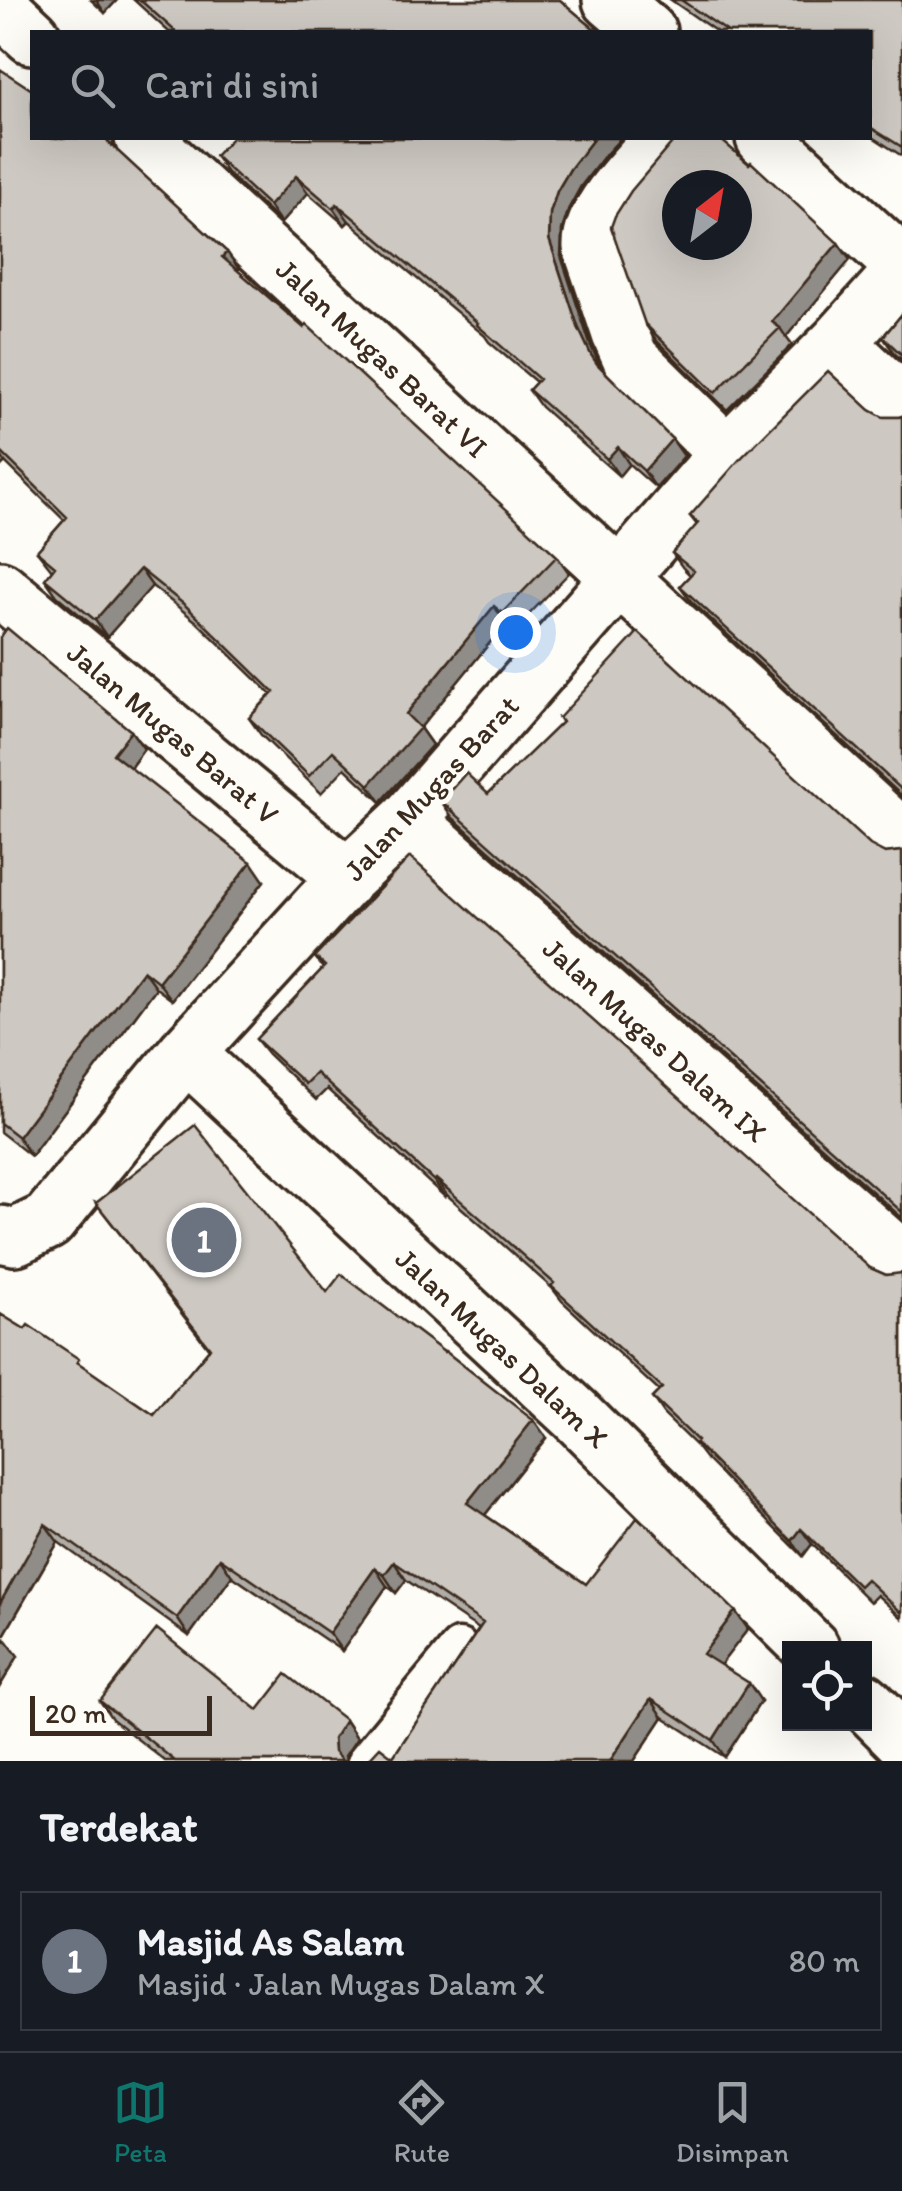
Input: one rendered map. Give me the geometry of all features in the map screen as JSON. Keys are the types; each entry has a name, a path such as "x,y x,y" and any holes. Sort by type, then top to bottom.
{"street":[{"path":"611,0 646,30"},
{"path":"0,6 30,34"},
{"name":"Jalan Mugas Barat VI","path":"145,140 902,838"},
{"path":"661,140 598,216 590,237 591,248 631,360 727,454"},
{"path":"766,140 902,265"},
{"name":"Jalan Mugas Barat","path":"24,1228 347,878 408,820 727,454 838,343 902,272"},
{"path":"838,343 902,404"},
{"name":"Jalan Mugas Barat V","path":"0,589 347,878"},
{"name":"Jalan Mugas Dalam IX","path":"408,820 902,1260"},
{"name":"Jalan Mugas Dalam X","path":"186,1054 576,1415 804,1641"},
{"path":"872,1709 902,1738"}],"lane":[{"path":"368,1761 458,1649"}],"building":[{"path":"140,0 560,0 596,30 174,30"},
{"path":"681,0 902,0 902,147 872,128 872,30 725,30"},
{"path":"0,69 30,89 30,140 107,140 227,252 222,257 304,328 307,325 557,556 502,613 494,606 406,714 420,728 369,785 333,751 309,776 249,718 274,692 186,606 140,569 95,620 45,579 55,566 37,551 67,517 0,451"},
{"path":"230,140 592,140 557,191 550,213 549,239 591,355 672,439 644,471 618,447 607,459 529,390 539,379 337,204 333,208 296,176 269,206 215,156"},
{"path":"674,140 721,140 751,162 838,243 772,322 780,328 715,393 645,324 611,227 631,191"},
{"path":"902,314 902,355 883,337"},
{"path":"828,371 870,410 883,417 902,416 902,790 680,586 694,571 672,553 698,523 690,516 739,460"},
{"path":"7,628 131,731 113,754 251,862 158,982 143,970 18,1137 0,1123 0,638"},
{"path":"638,632 870,845 885,853 902,851 902,1212 441,801 466,773 488,794 562,722 559,718"},
{"path":"410,857 870,1268 886,1275 902,1273 902,1613 866,1579 859,1586 801,1529 792,1541 652,1398 662,1388 551,1286 554,1283 316,1073 305,1084 256,1039 325,966 315,957"},
{"path":"195,1125 327,1292 341,1274 533,1420 467,1503 586,1584 637,1518 735,1611 703,1654 749,1683 713,1740 651,1699 610,1761 367,1761 380,1747 393,1757 483,1623 394,1562 384,1575 375,1568 329,1633 220,1558 177,1618 45,1524 0,1603 0,1314 25,1329 28,1325 154,1415 210,1348 96,1203"},
{"path":"157,1629 258,1710 286,1674 345,1720 333,1739 334,1752 342,1761 175,1761 100,1701"}],"place":[{"name":"Masjid As Salam","path":"204,1240"}]}
